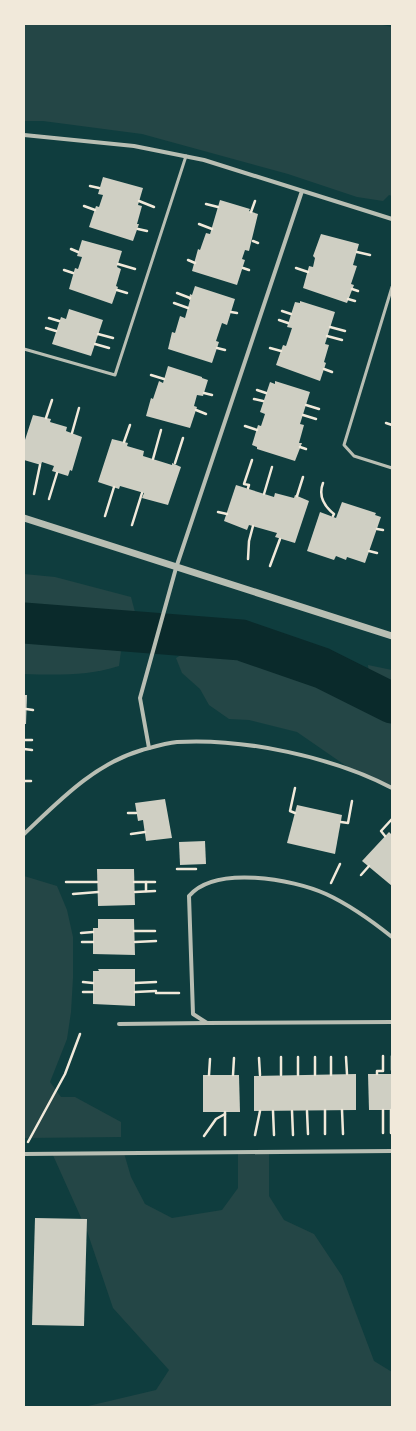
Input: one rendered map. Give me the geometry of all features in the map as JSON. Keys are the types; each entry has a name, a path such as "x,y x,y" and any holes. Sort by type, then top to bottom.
{"street":[{"path":"24,135 134,146 204,160 392,219"},
{"path":"149,748 140,698 176,568 302,191"},
{"path":"24,518 176,568 392,636"},
{"path":"24,834 78,784 112,764 141,750 176,742 233,743 268,748 356,771 392,788"},
{"path":"207,1023 193,1014 191,994 189,896 194,890 208,883 232,878 280,880 325,894 370,920 392,937"},
{"path":"119,1024 392,1022"},
{"path":"24,1154 392,1151"}],"lane":[{"path":"24,349 115,375 186,156"},
{"path":"392,287 344,445 354,456 392,468"}],"path":[{"path":"90,186 99,188"},
{"path":"251,212 255,200"},
{"path":"139,201 154,207"},
{"path":"206,204 218,207"},
{"path":"84,206 95,210"},
{"path":"199,224 212,228"},
{"path":"138,228 147,231"},
{"path":"253,241 258,243"},
{"path":"71,249 78,252"},
{"path":"357,252 370,255"},
{"path":"188,260 195,263"},
{"path":"118,264 135,269"},
{"path":"243,268 249,270"},
{"path":"296,268 308,272"},
{"path":"64,270 73,273"},
{"path":"352,289 358,291"},
{"path":"118,290 127,293"},
{"path":"177,293 190,298"},
{"path":"348,299 355,301"},
{"path":"174,303 188,308"},
{"path":"282,311 291,314"},
{"path":"231,312 237,313"},
{"path":"49,318 59,321"},
{"path":"279,320 288,323"},
{"path":"330,326 345,331"},
{"path":"46,328 56,331"},
{"path":"98,334 113,338"},
{"path":"327,336 342,340"},
{"path":"95,344 110,348"},
{"path":"217,348 225,350"},
{"path":"270,348 281,351"},
{"path":"324,369 332,372"},
{"path":"151,375 164,379"},
{"path":"257,390 266,394"},
{"path":"204,393 212,395"},
{"path":"254,399 264,401"},
{"path":"46,418 52,400"},
{"path":"306,405 319,409"},
{"path":"72,433 79,408"},
{"path":"196,410 206,414"},
{"path":"303,415 316,419"},
{"path":"386,423 392,425"},
{"path":"124,442 130,424"},
{"path":"245,426 257,430"},
{"path":"153,459 161,430"},
{"path":"175,464 183,438"},
{"path":"300,447 306,449"},
{"path":"248,488 249,485 244,484 252,460"},
{"path":"34,494 40,465"},
{"path":"264,494 272,467"},
{"path":"49,499 57,473"},
{"path":"297,496 303,477"},
{"path":"323,483 321,496 328,509 334,514 333,516"},
{"path":"105,516 114,487"},
{"path":"132,525 142,493"},
{"path":"218,512 226,514"},
{"path":"248,559 249,541 253,526"},
{"path":"377,528 383,530"},
{"path":"270,566 280,539"},
{"path":"369,551 377,553"},
{"path":"26,709 33,710"},
{"path":"24,740 32,740"},
{"path":"24,750 32,750"},
{"path":"24,780 31,780"},
{"path":"295,788 290,811 295,813"},
{"path":"341,822 348,823 352,801"},
{"path":"128,813 136,813"},
{"path":"384,836 381,831 392,819"},
{"path":"131,834 145,832"},
{"path":"325,894 340,864"},
{"path":"361,875 369,866"},
{"path":"177,869 196,869"},
{"path":"66,882 98,882"},
{"path":"134,882 155,882"},
{"path":"146,882 146,891"},
{"path":"135,892 155,891"},
{"path":"73,894 98,892"},
{"path":"134,931 155,931"},
{"path":"81,933 93,932"},
{"path":"135,942 156,941"},
{"path":"82,942 93,942"},
{"path":"83,982 93,983"},
{"path":"135,982 156,982"},
{"path":"83,992 93,992"},
{"path":"135,992 191,994"},
{"path":"26,1147 29,1136 44,1113 65,1074 80,1034"},
{"path":"376,1074 376,1071 382,1071 382,1056"},
{"path":"392,1056 392,1070"},
{"path":"281,1057 282,1075"},
{"path":"298,1057 298,1075"},
{"path":"315,1057 315,1075"},
{"path":"331,1057 331,1075"},
{"path":"346,1057 347,1074"},
{"path":"233,1075 234,1058"},
{"path":"259,1058 260,1075"},
{"path":"209,1075 210,1059"},
{"path":"325,1110 325,1134"},
{"path":"342,1110 343,1134"},
{"path":"382,1110 383,1133"},
{"path":"390,1110 391,1133"},
{"path":"255,1135 260,1111"},
{"path":"273,1111 274,1135"},
{"path":"292,1111 293,1135"},
{"path":"307,1111 308,1134"},
{"path":"204,1136 216,1119 225,1113 225,1135"}],"shaded area":[{"path":"24,24 378,24 392,27 392,196 389,195 383,201 357,197 288,174 142,134 43,121 24,121"},
{"path":"24,574 55,577 131,597 136,616 110,617 24,614"},
{"path":"24,638 75,643 121,651 119,666 96,672 60,675 24,674"},
{"path":"234,648 335,684 374,711 392,720 392,788 352,770 297,732 249,720 229,719 209,705 200,689 182,673 176,658 188,651"},
{"path":"368,665 392,670 392,687 373,676 370,673"},
{"path":"24,876 57,886 67,910 73,937 71,1012 67,1039 50,1082 61,1097 75,1097 121,1122 121,1137 24,1138"},
{"path":"238,1152 269,1152 269,1196 284,1220 314,1234 342,1276 374,1361 392,1372 392,1407 84,1407 156,1390 169,1370 113,1308 87,1231 52,1153 124,1153 131,1177 145,1204 172,1218 222,1210 238,1188"}],"building":[{"path":"103,177 143,188 138,205 142,206 137,224 139,224 133,241 89,227 96,206 99,207 103,195 98,194"},
{"path":"220,200 250,209 249,211 258,214 249,251 245,250 242,259 245,260 237,285 192,271 198,249 200,250 206,233 210,234"},
{"path":"321,234 359,244 353,265 357,266 351,284 354,285 347,303 303,288 309,266 313,267 315,258 313,256"},
{"path":"82,240 122,251 117,267 121,269 116,286 118,287 112,304 69,289 75,268 78,269 82,257 77,256"},
{"path":"195,286 235,299 227,325 222,323 216,341 219,342 212,363 168,349 172,332 175,333 180,316 185,318 190,300 190,294 192,295"},
{"path":"300,301 335,312 325,344 329,345 324,362 326,363 320,381 276,365 283,345 286,346 292,328 287,327 295,302 300,303"},
{"path":"69,309 103,320 91,356 52,344 61,317 66,319"},
{"path":"168,366 208,380 203,396 197,395 194,406 197,407 190,428 146,416 151,398 153,399 159,381 163,383"},
{"path":"275,381 310,392 300,424 304,425 299,443 302,443 295,461 257,449 257,447 252,445 258,425 261,426 265,414 260,412 270,382 275,384"},
{"path":"33,415 51,419 50,422 67,427 66,431 82,437 72,471 70,470 68,476 52,471 54,466 42,462 41,465 24,460 24,443"},
{"path":"112,439 128,443 127,446 144,451 143,456 172,465 172,463 181,467 168,505 142,498 144,493 120,486 119,489 98,482"},
{"path":"236,485 274,497 275,493 294,498 295,495 309,501 295,543 275,537 277,533 249,525 247,530 224,521"},
{"path":"342,502 376,513 375,515 381,517 365,563 347,557 346,560 336,556 334,560 307,551 320,512 336,518"},
{"path":"24,695 27,695 26,724 24,724"},
{"path":"165,799 172,838 146,841 143,820 138,821 135,803"},
{"path":"297,805 342,815 335,854 287,843"},
{"path":"389,832 392,835 392,886 362,861"},
{"path":"205,841 206,864 180,865 179,842"},
{"path":"97,869 134,869 135,905 98,906"},
{"path":"98,919 134,919 135,955 93,954 93,928 98,928"},
{"path":"98,969 135,969 135,1006 93,1004 93,971 99,971"},
{"path":"356,1074 356,1110 254,1111 254,1076"},
{"path":"368,1074 392,1074 392,1110 369,1110"},
{"path":"203,1075 239,1075 240,1112 203,1112"},
{"path":"35,1218 87,1219 84,1326 32,1325"}],"waterway":[{"path":"24,623 241,640 322,668 392,703"}]}
